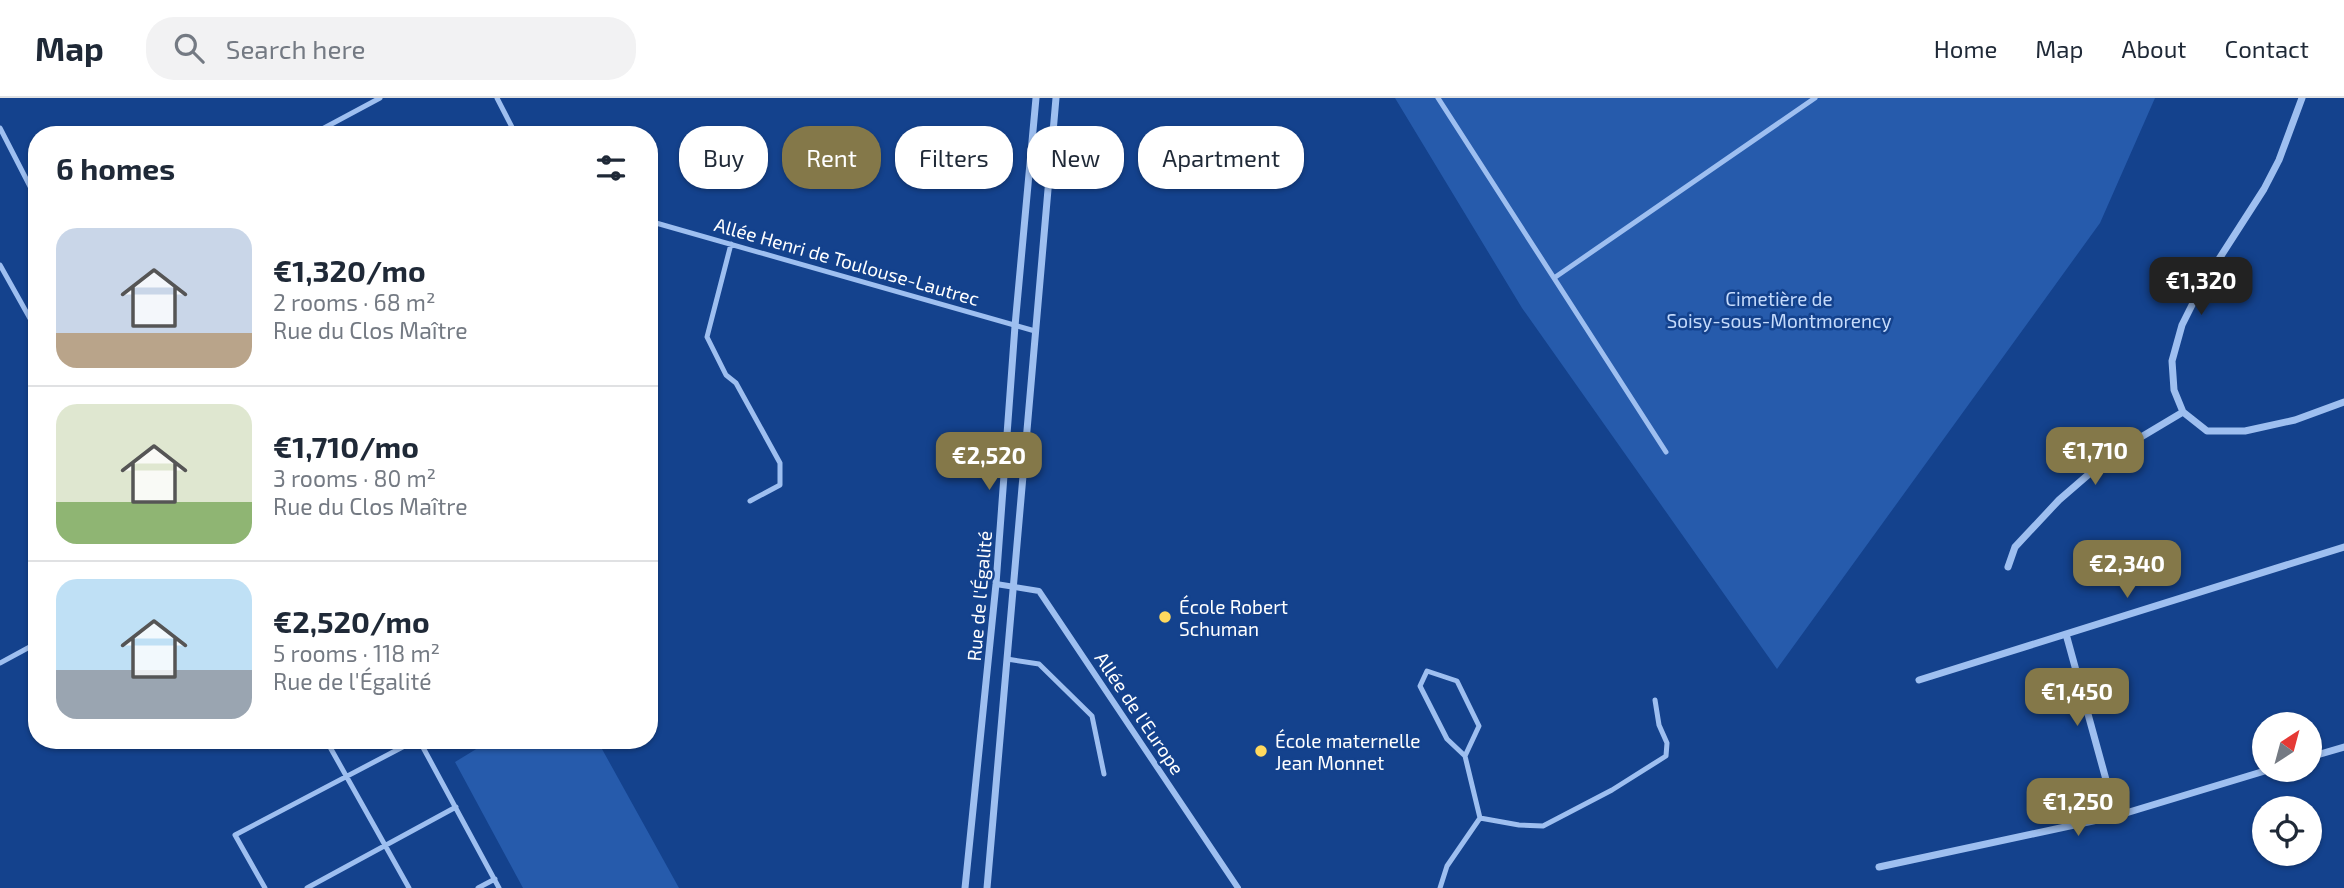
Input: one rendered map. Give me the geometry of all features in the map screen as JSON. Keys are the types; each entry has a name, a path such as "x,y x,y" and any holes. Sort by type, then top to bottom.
{"street":[{"name":"Rue de l'Égalité","path":"965,888 996,584 1035,98"},
{"name":"Rue de l'Égalité","path":"987,888 1056,98"},
{"path":"2302,98 2279,160 2264,189 2201,287 2182,325 2172,361 2174,390 2183,412 2207,430 2245,432 2295,420 2344,402"},
{"path":"2008,567 2015,547 2059,500 2111,455 2183,412"},
{"path":"1919,680 2344,547"},
{"name":"Allée de l'Europe","path":"996,584 1039,592 1238,888"},
{"path":"2066,634 2116,816"},
{"path":"2322,753 2344,747"},
{"path":"1879,867 2116,816 2252,775"}],"lane":[{"path":"328,126 380,98"},
{"path":"497,98 511,126"},
{"path":"1438,98 1666,452"},
{"path":"1554,278 1815,98"},
{"path":"0,128 28,182"},
{"name":"Allée Henri de Toulouse-Lautrec","path":"658,224 1035,331"},
{"path":"731,244 707,337 726,375 736,383 780,463 780,485 750,501"},
{"path":"0,265 28,315"},
{"path":"0,663 28,648"},
{"path":"1007,659 1039,664 1092,716 1104,774"},
{"path":"1440,888 1447,866 1480,818 1465,756 1447,740 1420,686 1427,671 1457,681 1479,726 1465,756"},
{"path":"1480,818 1543,826 1612,790 1665,756 1667,743 1659,725 1656,699"},
{"path":"331,749 409,888"},
{"path":"265,888 234,835 400,749"},
{"path":"423,749 499,888"},
{"path":"307,888 456,807"},
{"path":"478,888 495,879"}],"green space":[{"name":"Cimetière de Soisy-sous-Montmorency","path":"1395,98 2155,98 2100,223 1777,669 1522,308"},
{"path":"476,749 602,749 679,888 523,888 455,762"}],"place":[{"name":"École Robert Schuman","path":"1165,617"},
{"name":"École maternelle Jean Monnet","path":"1261,751"}]}
